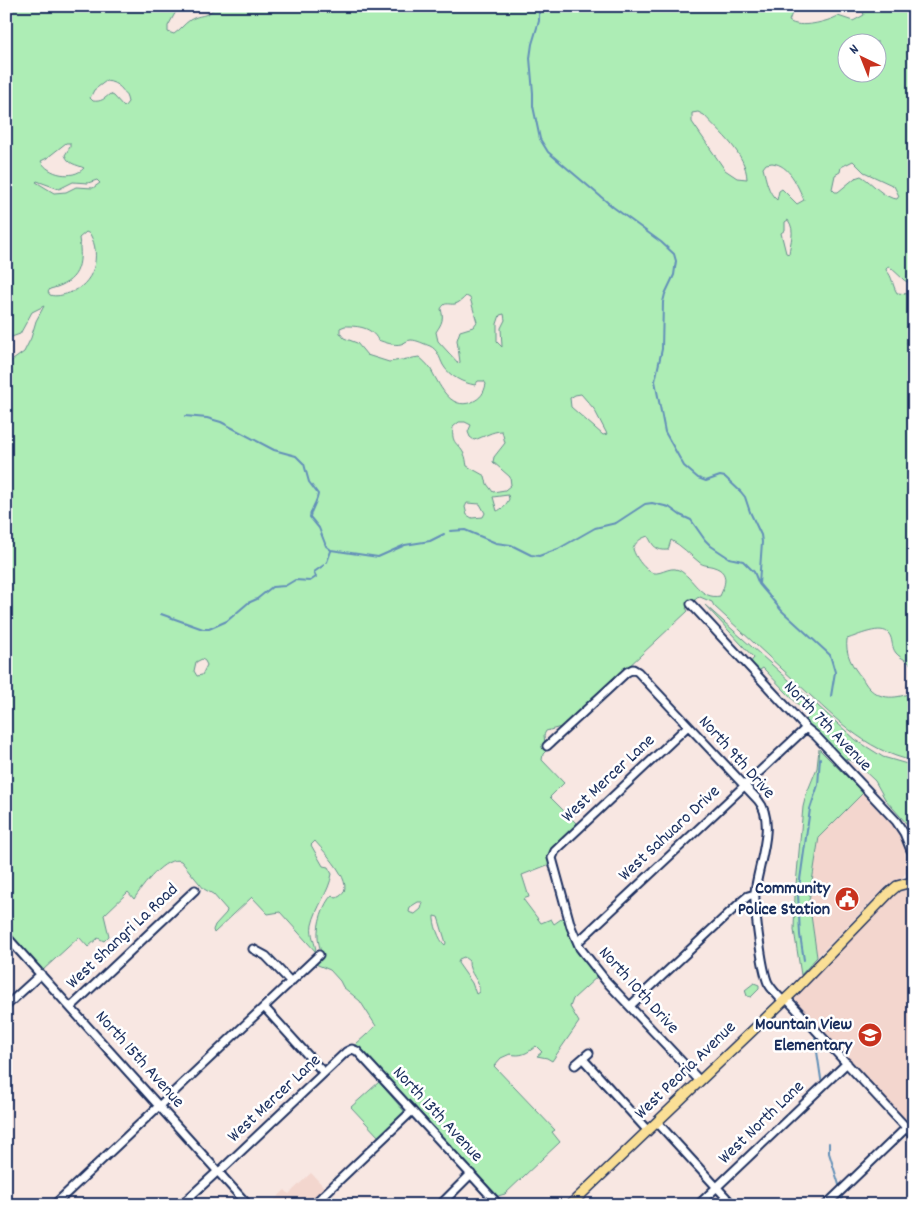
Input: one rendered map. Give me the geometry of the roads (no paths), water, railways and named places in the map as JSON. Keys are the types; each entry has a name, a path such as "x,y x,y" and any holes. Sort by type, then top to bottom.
{"main road":[{"name":"West Peoria Avenue","path":"570,1205 785,1000 892,890 905,883 913,882"}],"street":[{"name":"North 7th Avenue","path":"691,604 891,816 910,844 913,882"},
{"name":"North 9th Drive","path":"547,746 627,672 633,669 638,672 762,804 767,817 755,894 766,976 772,989 847,1063 914,1136"},
{"name":"West Mercer Lane","path":"552,855 688,726"},
{"name":"West Sahuaro Drive","path":"578,942 806,728"},
{"name":"North 10th Drive","path":"552,855 566,912 578,942 596,970 700,1081"},
{"name":"West Shangri La Road","path":"71,1007 195,890"},
{"path":"630,1006 742,901 748,896 755,894"},
{"name":"North 15th Avenue","path":"6,936 248,1205"},
{"path":"253,949 266,956 291,982"},
{"path":"54,1205 319,955"},
{"name":"West Shangri La Road","path":"6,1006 40,974"},
{"path":"264,1008 324,1073"},
{"name":"West Mercer Lane","path":"181,1205 352,1049"},
{"name":"North 13th Avenue","path":"352,1049 357,1051 499,1205"},
{"path":"575,1065 589,1053"},
{"path":"583,1059 648,1131"},
{"name":"West North Lane","path":"698,1205 847,1063"},
{"path":"313,1205 412,1111"},
{"path":"657,1122 733,1205"},
{"path":"826,1205 906,1128"},
{"path":"440,1205 471,1174"},
{"path":"6,1202 9,1205"}],"waterway":[{"path":"539,6 539,21 530,58 533,106 540,139 548,152 613,207 661,242 674,254 676,261 674,275 663,302 662,349 655,381 665,432 684,466 698,478 706,481 720,476 725,477 745,497 761,535 759,584"},
{"path":"185,416 207,418 221,422 274,450 296,456 304,464 309,482 318,494 310,517 319,528 326,546 331,550 378,557 405,545 430,541 444,534"},
{"path":"450,531 465,530 496,543 511,545 531,555 539,556 558,549 595,528 616,523 645,504 652,503 669,507 691,520 711,546 729,558 743,561 754,572 759,584 782,611 830,655 835,672 831,696"},
{"path":"327,562 331,551"},
{"path":"161,614 203,629 209,629 227,621 248,603 257,599 272,587 285,586 295,580 310,581 316,577 314,572 324,565"},
{"path":"804,960 800,935 798,894 810,809 818,785 820,758"},
{"path":"815,1038 821,1079"},
{"path":"829,1143 829,1153 840,1188"},
{"path":"841,1193 842,1199"}],"place":[{"name":"Community Police Station","path":"847,899"},
{"name":"Mountain View Elementary","path":"870,1035"}]}
